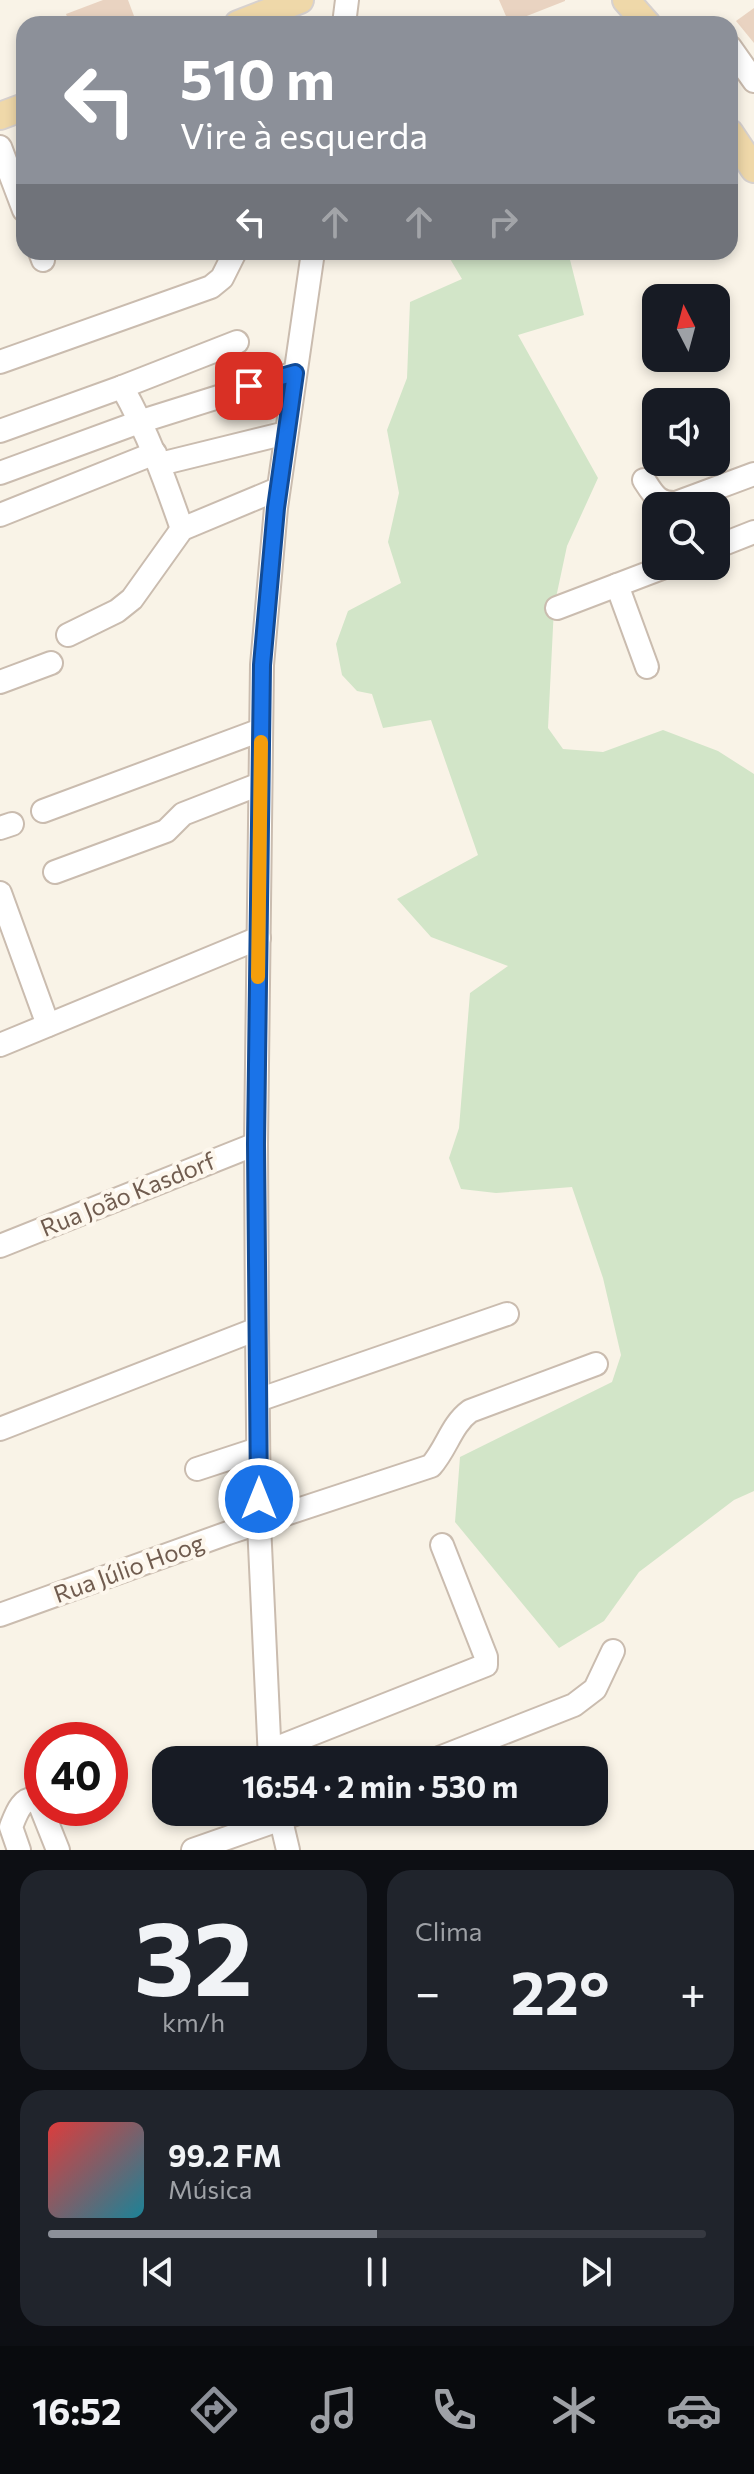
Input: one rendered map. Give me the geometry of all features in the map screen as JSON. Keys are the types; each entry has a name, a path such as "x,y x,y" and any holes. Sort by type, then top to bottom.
{"main road":[{"path":"259,16 300,0"},
{"path":"626,0 640,16"},
{"path":"738,145 754,169"}],"street":[{"path":"738,58 754,81"},
{"path":"0,147 16,189"},
{"path":"0,362 211,287 222,278 231,260"},
{"path":"269,1746 259,1524 257,1329 262,665 278,489 312,260"},
{"path":"0,431 237,342"},
{"path":"0,473 142,421 295,373"},
{"path":"122,387 142,421 182,529"},
{"path":"0,515 157,458 286,433"},
{"path":"644,480 658,500 665,504 676,503 754,474"},
{"path":"68,635 117,611 132,599 182,529 278,489"},
{"path":"730,541 754,532"},
{"path":"557,608 642,576"},
{"path":"617,585 647,667"},
{"path":"0,682 51,663"},
{"path":"43,811 261,730"},
{"path":"55,872 166,831 183,814 260,784"},
{"path":"0,893 48,1025"},
{"path":"0,1045 259,938"},
{"name":"Rua João Kasdorf","path":"0,1246 256,1144"},
{"path":"258,1400 507,1314"},
{"path":"0,1429 257,1329"},
{"name":"Rua Júlio Hoog","path":"0,1615 431,1466 442,1453 458,1420 470,1411 596,1364"},
{"path":"197,1469 258,1449"},
{"path":"291,1746 486,1665 486,1657 442,1545"},
{"path":"470,1746 574,1705 595,1689 613,1651"},
{"path":"19,1850 6,1829 21,1804 30,1798 38,1800 58,1850"},
{"path":"193,1850 257,1826"},
{"path":"287,1826 288,1850"}],"green space":[{"path":"451,260 570,260 584,315 518,335 598,478 567,546 554,607 548,728 563,749 603,752 663,730 718,751 754,774 754,1491 734,1500 639,1572 604,1621 559,1648 455,1522 460,1457 612,1382 621,1355 603,1278 572,1187 496,1193 461,1189 449,1158 459,1128 470,993 508,966 431,937 397,899 478,855 431,720 383,728 372,694 357,691 342,675 336,644 348,611 401,583 388,542 399,493 387,430 407,378 410,302 462,279"}],"building":[{"path":"103,0 128,0 134,16 67,16"},
{"path":"499,0 565,0 527,16 506,16"},
{"path":"754,8 754,43 738,23 738,20"}],"slow traffic":[{"path":"258,977 261,742"}],"route":[{"path":"249,386 295,373 276,508 262,665 256,1144 259,1499"}]}
